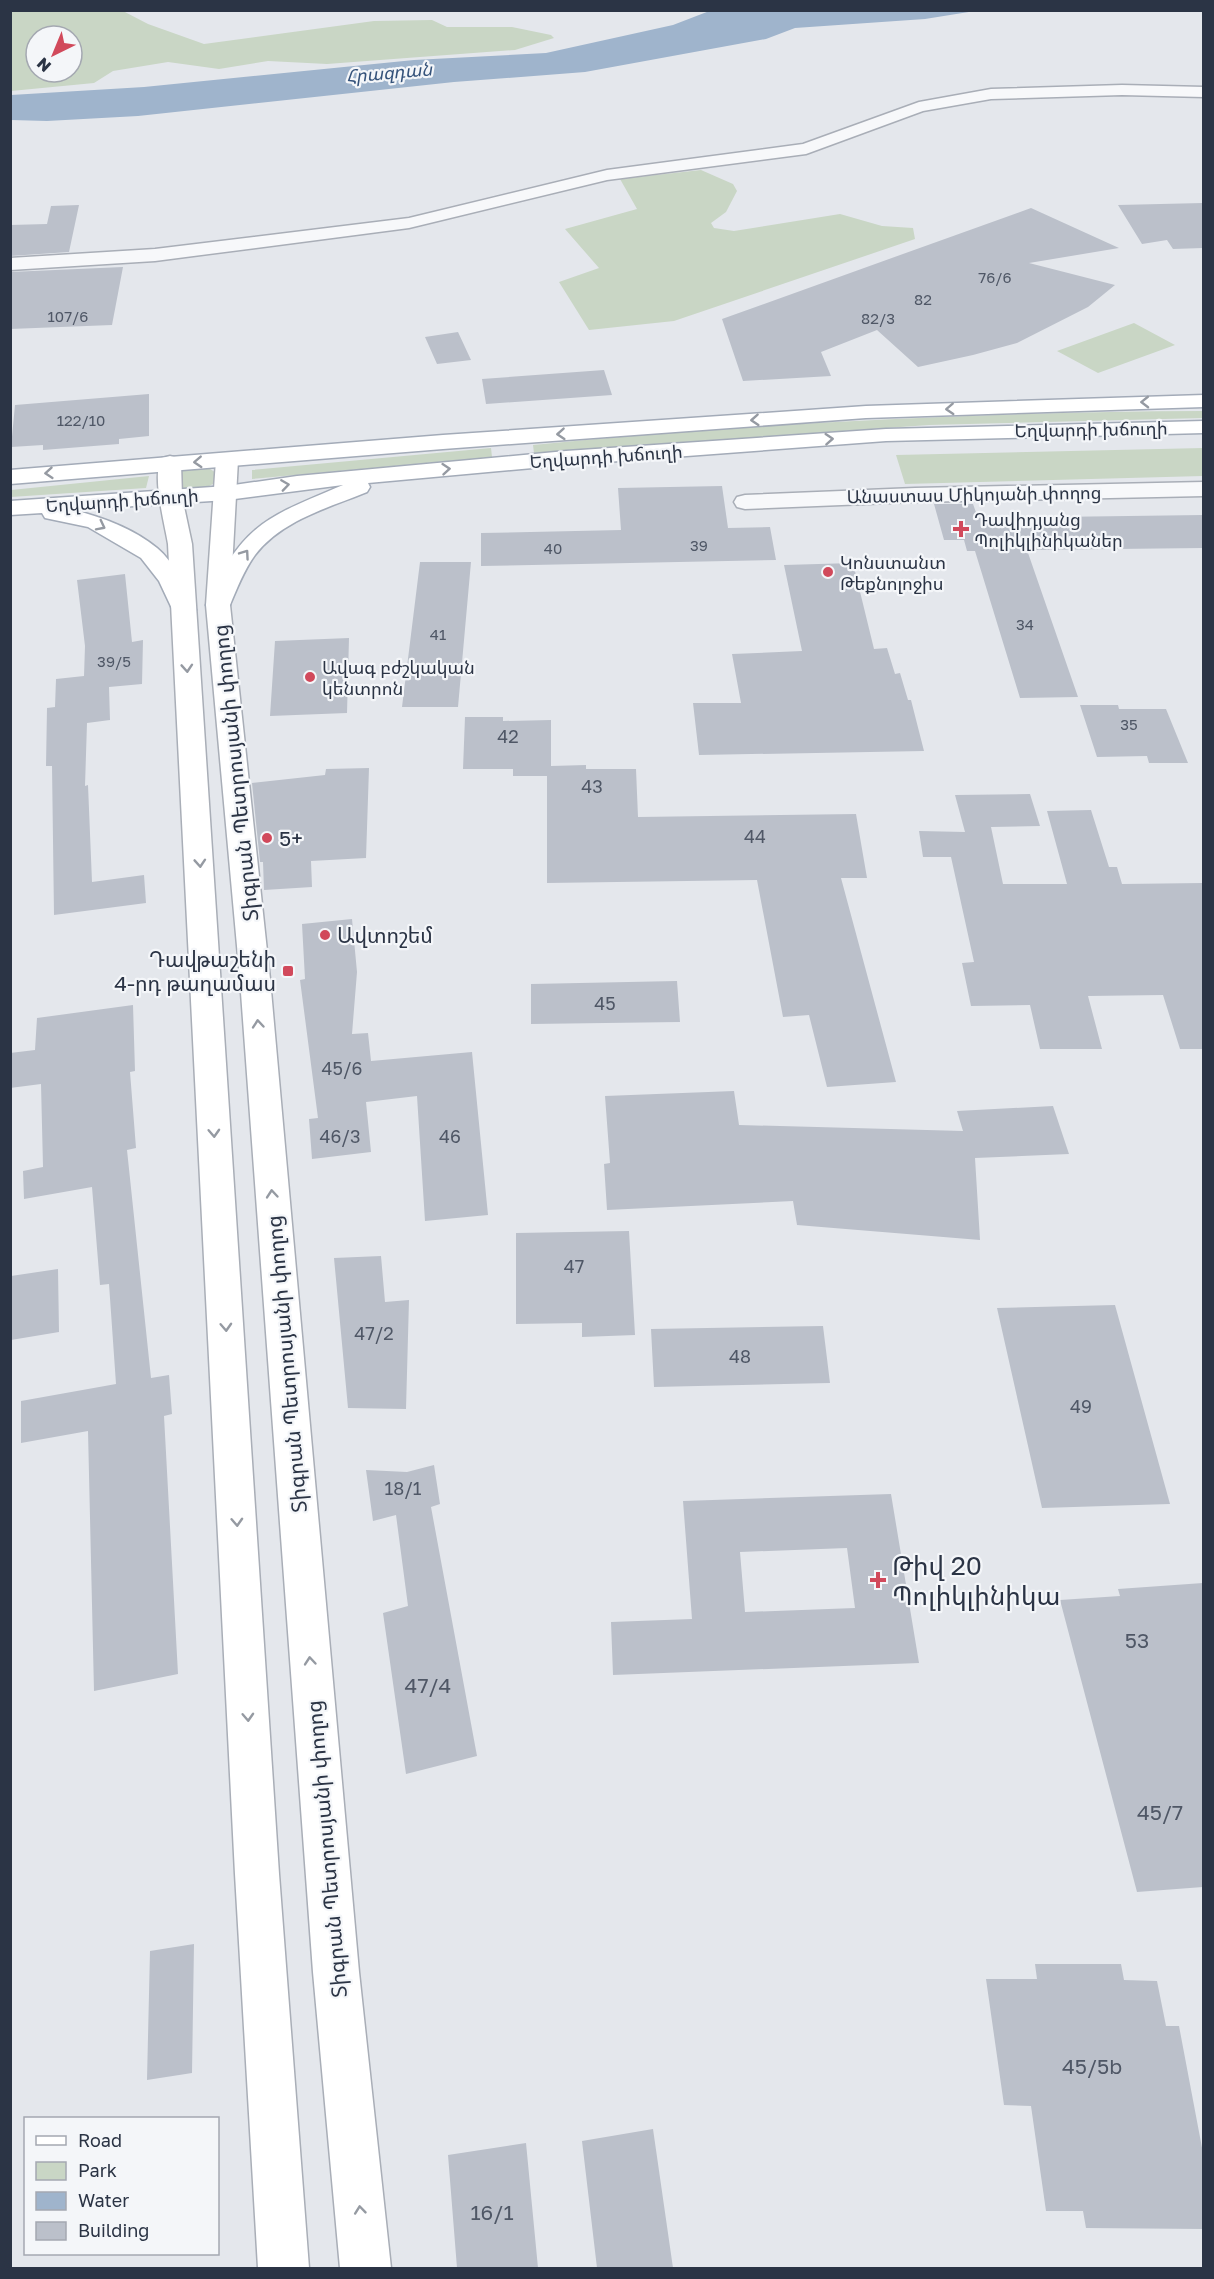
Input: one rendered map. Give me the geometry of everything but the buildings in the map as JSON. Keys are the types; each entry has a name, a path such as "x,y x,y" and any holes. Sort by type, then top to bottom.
{"main road":[{"name":"Եղվարդի խճուղի","path":"10,477 506,437 866,412 1203,400"},
{"name":"Եղվարդի խճուղի","path":"17,508 106,499 227,493 388,474 510,463 886,435 1203,428"},
{"path":"506,437 510,463"},
{"name":"Տիգրան Պետրոսյանի փողոց","path":"227,460 227,493 221,539 218,605 254,970 336,1972 366,2268"},
{"name":"Տիգրան Պետրոսյանի փողոց","path":"170,463 171,497 180,544 256,1862 284,2268"},
{"path":"218,605 246,549 270,529 295,514 388,474"},
{"path":"17,508 95,522 149,553 170,580 183,610"}],"street":[{"path":"10,264 155,255 409,223 608,175 806,149 919,107 991,94 1122,90 1203,92"},
{"name":"Անաստաս Միկոյանի փողոց","path":"745,502 915,495 1203,489"}],"green space":[{"path":"11,11 123,11 148,24 204,44 374,21 432,20 447,27 512,27 551,35 554,38 515,50 327,64 268,61 219,69 168,62 113,71 94,83 84,84 84,24 24,24 24,84 84,84 11,91"},
{"path":"701,170 733,184 737,191 726,212 711,223 714,228 734,231 840,214 882,226 913,228 915,239 674,321 589,330 559,282 599,268 565,229 637,209 620,179"},
{"path":"1134,323 1175,345 1098,373 1057,351"},
{"path":"1203,411 1203,418 929,425 534,453 533,445 868,420"},
{"path":"491,448 492,457 252,479 252,470"},
{"path":"1203,448 1203,476 905,484 896,455"},
{"path":"189,468 210,469 218,474 216,482 206,488 179,488 177,474"},
{"path":"149,476 146,488 11,497 11,490"}],"water":[{"name":"Հրազդան","path":"712,10 975,11 925,19 795,28 766,39 585,72 454,82 138,116 47,121 11,120 11,95 144,87 414,60 546,53 673,25"}],"place":[{"name":"Դավիդյանց Պոլիկլինիկաներ","path":"961,529"},
{"name":"Կոնստանտ Թեքնոլոջիս","path":"828,572"},
{"name":"Ավագ բժշկական կենտրոն","path":"310,677"},
{"name":"5+","path":"267,838"},
{"name":"Ավտոշեմ","path":"325,935"},
{"name":"Դավթաշենի 4-րդ թաղամաս","path":"288,971"},
{"name":"Թիվ 20 Պոլիկլինիկա","path":"878,1580"}]}
